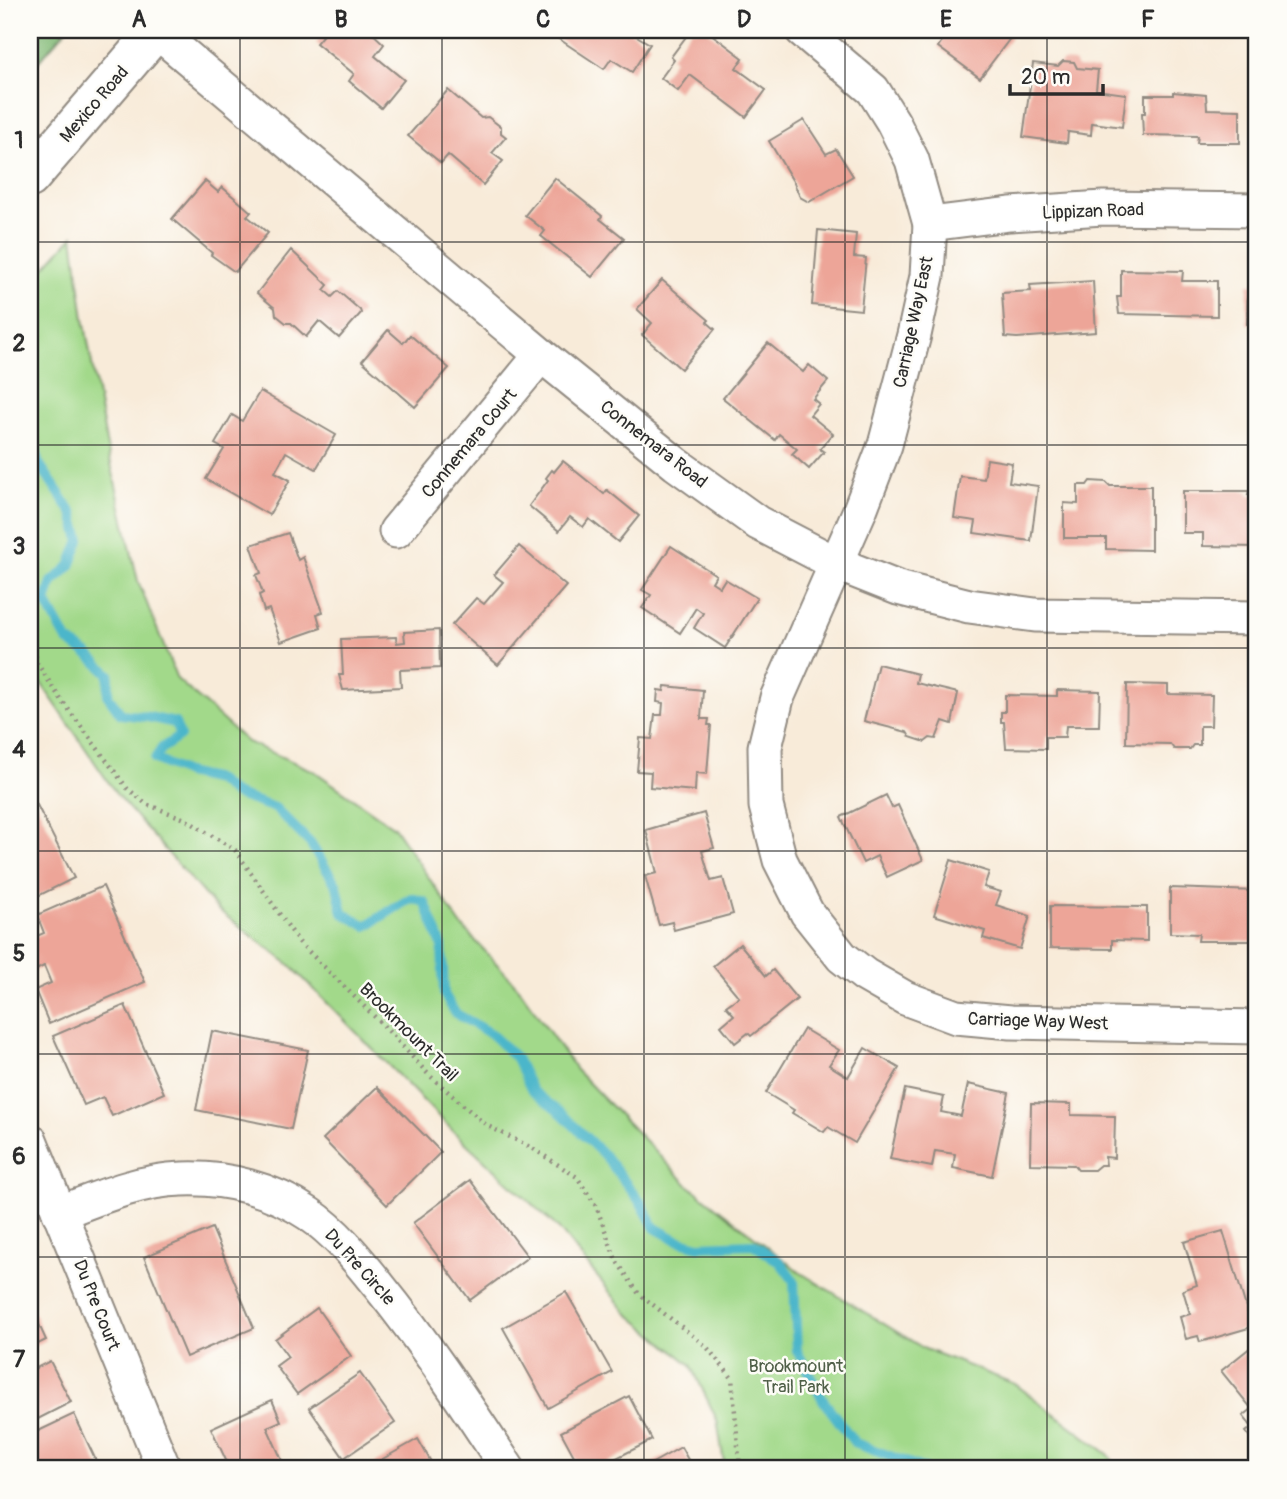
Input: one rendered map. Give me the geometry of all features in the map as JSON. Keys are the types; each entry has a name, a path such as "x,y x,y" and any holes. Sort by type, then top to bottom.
{"main road":[{"name":"Mexico Road","path":"30,178 157,31"}],"street":[{"name":"Carriage Way East","path":"802,30 873,90 912,160 930,224 924,288 885,446 860,510 835,563"},
{"name":"Connemara Road","path":"157,31 541,355 676,464 758,523 835,563 898,587 969,606 1035,615 1257,618"},
{"name":"Lippizan Road","path":"930,224 1010,214 1103,208 1257,210"},
{"name":"Connemara Court","path":"396,531 541,355"},
{"name":"Carriage Way West","path":"835,563 777,698 765,747 766,806 780,860 807,912 842,957 865,975 905,998 956,1017 1011,1022 1257,1027"},
{"name":"Du Pre Court","path":"30,1140 164,1469"},
{"name":"Du Pre Circle","path":"59,1213 101,1196 180,1178 217,1180 250,1187 281,1198 309,1214 339,1239 399,1311 508,1469"}],"path":[{"name":"Brookmount Trail","path":"30,621 37,663 127,788 146,804 185,819 235,850 299,942 429,1074 486,1125 532,1148 577,1177 596,1206 616,1260 639,1294 706,1346 732,1378 740,1469"}],"green space":[{"path":"30,30 66,30 32,69 30,69"},
{"name":"Brookmount Trail Park","path":"73,236 84,319 106,442 138,581 177,679 247,742 314,771 394,827 461,925 518,987 576,1070 688,1185 801,1273 925,1349 1015,1384 1109,1455 1117,1469 725,1469 717,1420 691,1365 626,1312 558,1228 455,1133 290,965 217,909 117,795 30,667 30,284"}],"building":[{"path":"327,30 369,30 384,44 375,56 404,80 381,108 349,81 354,74 316,43"},
{"path":"552,30 632,30 630,32 650,44 632,72 611,59 604,69 550,33"},
{"path":"691,30 706,30 743,58 736,68 766,90 746,117 690,75 678,91 661,78 674,60 671,57"},
{"path":"939,30 1000,30 1011,37 980,78 938,47 946,35"},
{"path":"1063,61 1074,62 1077,68 1098,70 1096,90 1126,94 1122,127 1092,123 1091,135 1068,132 1067,143 1023,137 1033,63 1058,66"},
{"path":"448,90 481,118 488,117 501,127 501,133 506,137 492,153 503,161 483,185 448,155 441,163 408,136"},
{"path":"1173,92 1206,95 1207,109 1240,110 1240,143 1197,143 1198,136 1143,135 1145,95 1173,95"},
{"path":"804,120 826,154 836,149 853,176 809,202 800,197 769,141"},
{"path":"555,178 602,216 600,219 624,238 592,277 541,236 545,231 525,215"},
{"path":"205,181 218,192 222,187 251,212 247,216 268,233 235,272 211,255 212,253 172,219"},
{"path":"818,230 856,234 854,257 866,258 861,310 812,305"},
{"path":"291,250 328,285 324,290 332,297 338,291 360,310 361,313 339,338 319,321 306,337 291,323 286,323 276,315 275,308 257,293"},
{"path":"1121,270 1183,271 1182,281 1217,281 1217,316 1119,314 1117,297 1121,297"},
{"path":"662,280 709,320 707,322 715,329 681,369 642,335 652,323 637,309"},
{"path":"1093,281 1096,332 1005,337 1002,293 1031,291 1030,285"},
{"path":"1248,284 1257,285 1257,324 1247,324"},
{"path":"388,330 403,343 410,335 449,368 415,407 362,361"},
{"path":"768,343 803,372 809,365 828,381 813,399 819,404 810,415 833,434 820,449 824,452 809,469 792,454 797,449 779,434 775,440 723,398"},
{"path":"260,391 336,435 316,469 286,452 275,472 290,480 269,515 206,479 224,449 215,444 232,415 242,421"},
{"path":"987,459 1012,463 1009,482 1038,486 1031,541 974,533 976,521 954,518 960,476 984,479"},
{"path":"563,461 604,494 607,490 639,516 618,542 589,519 583,527 570,517 559,531 529,506 552,470 554,472"},
{"path":"1090,481 1106,482 1110,486 1151,486 1151,550 1106,549 1106,538 1064,538 1064,503 1078,504 1078,485 1087,485"},
{"path":"1183,491 1249,491 1248,495 1257,495 1257,547 1203,546 1203,533 1183,533"},
{"path":"288,533 298,560 303,557 323,612 317,614 321,628 281,642 269,609 264,611 259,595 263,593 256,575 261,573 251,545"},
{"path":"519,546 566,586 498,665 452,625 476,598 484,604 503,582 494,575"},
{"path":"671,546 716,575 712,582 720,587 725,579 757,598 725,648 694,628 703,613 696,608 680,633 642,608 651,595 642,590"},
{"path":"439,630 440,668 400,670 401,687 343,690 339,675 343,675 341,639 396,637 397,643 405,642 404,632"},
{"path":"878,664 918,674 916,683 958,693 952,724 943,721 936,739 930,738 925,742 910,737 907,732 864,721"},
{"path":"1127,684 1168,685 1168,694 1212,695 1211,726 1200,726 1200,745 1193,745 1190,749 1174,749 1170,744 1126,743"},
{"path":"665,686 703,690 701,719 709,719 708,725 711,725 707,774 696,773 695,791 650,787 651,772 637,771 640,738 652,739 655,715 662,715 663,703 657,702 658,690 664,691"},
{"path":"1057,690 1100,691 1099,726 1066,726 1065,737 1046,737 1046,749 1006,748 1004,722 1001,722 1001,712 1005,712 1005,695 1057,696"},
{"path":"1251,692 1257,692 1257,732 1250,732"},
{"path":"886,795 892,808 898,805 923,860 887,877 877,856 863,863 841,817"},
{"path":"36,803 74,878 30,900 30,807"},
{"path":"704,813 714,848 702,851 711,881 723,878 733,914 674,930 672,922 659,925 645,876 657,873 646,830"},
{"path":"951,860 989,872 984,887 1001,892 996,905 1030,916 1020,949 983,938 985,931 934,915"},
{"path":"103,886 145,982 49,1024 35,990 51,983 44,966 30,973 30,939 44,933 37,915"},
{"path":"1170,888 1257,891 1257,941 1198,941 1199,934 1170,933"},
{"path":"1050,906 1147,907 1147,941 1112,940 1112,949 1050,948"},
{"path":"740,944 766,976 773,970 797,999 751,1036 748,1033 735,1043 721,1026 734,1015 726,1006 739,997 713,966"},
{"path":"125,1005 164,1093 112,1116 103,1097 84,1105 53,1036"},
{"path":"804,1029 839,1050 829,1065 848,1077 865,1048 899,1068 855,1143 828,1127 824,1132 766,1093"},
{"path":"212,1031 308,1050 291,1129 196,1110"},
{"path":"968,1084 1009,1093 992,1176 953,1168 955,1154 935,1151 932,1167 890,1159 905,1089 944,1097 941,1112 961,1116"},
{"path":"377,1087 441,1152 387,1205 323,1139"},
{"path":"1031,1103 1071,1104 1071,1115 1115,1116 1114,1158 1105,1157 1106,1165 1100,1165 1094,1170 1078,1170 1074,1165 1030,1164"},
{"path":"470,1180 528,1257 470,1300 413,1223"},
{"path":"212,1228 254,1328 186,1357 144,1257"},
{"path":"1223,1231 1252,1327 1200,1342 1198,1336 1186,1339 1180,1317 1190,1314 1183,1290 1197,1285 1184,1242"},
{"path":"566,1292 612,1372 548,1408 503,1328"},
{"path":"30,1305 46,1340 30,1348"},
{"path":"317,1308 351,1356 297,1394 276,1366 288,1357 275,1339"},
{"path":"1251,1347 1257,1355 1257,1446 1246,1432 1252,1427 1243,1416 1252,1409 1221,1371"},
{"path":"50,1361 71,1402 30,1423 30,1371"},
{"path":"360,1373 395,1423 344,1458 309,1408"},
{"path":"629,1396 652,1440 595,1469 581,1469 561,1432"},
{"path":"272,1400 281,1421 267,1427 286,1469 253,1469 251,1464 230,1469 211,1428"},
{"path":"74,1414 100,1469 30,1469 30,1435"},
{"path":"418,1439 435,1469 365,1469"},
{"path":"681,1447 692,1467 642,1469"}],"waterway":[{"path":"30,364 30,409"},
{"path":"30,425 38,462 73,514 80,540 70,566 52,582 46,602 67,640 89,655 109,674 108,696 121,714 175,723 180,736 162,748 155,759 186,773 217,780 234,794 275,808 310,843 337,886 343,913 366,926 411,898 425,902 442,946 444,994 455,1013 491,1034 516,1058 532,1091 561,1113 605,1156 641,1203 655,1228 677,1240 699,1246 753,1244 780,1262 794,1281 797,1351 823,1400 855,1443 924,1469"}]}
